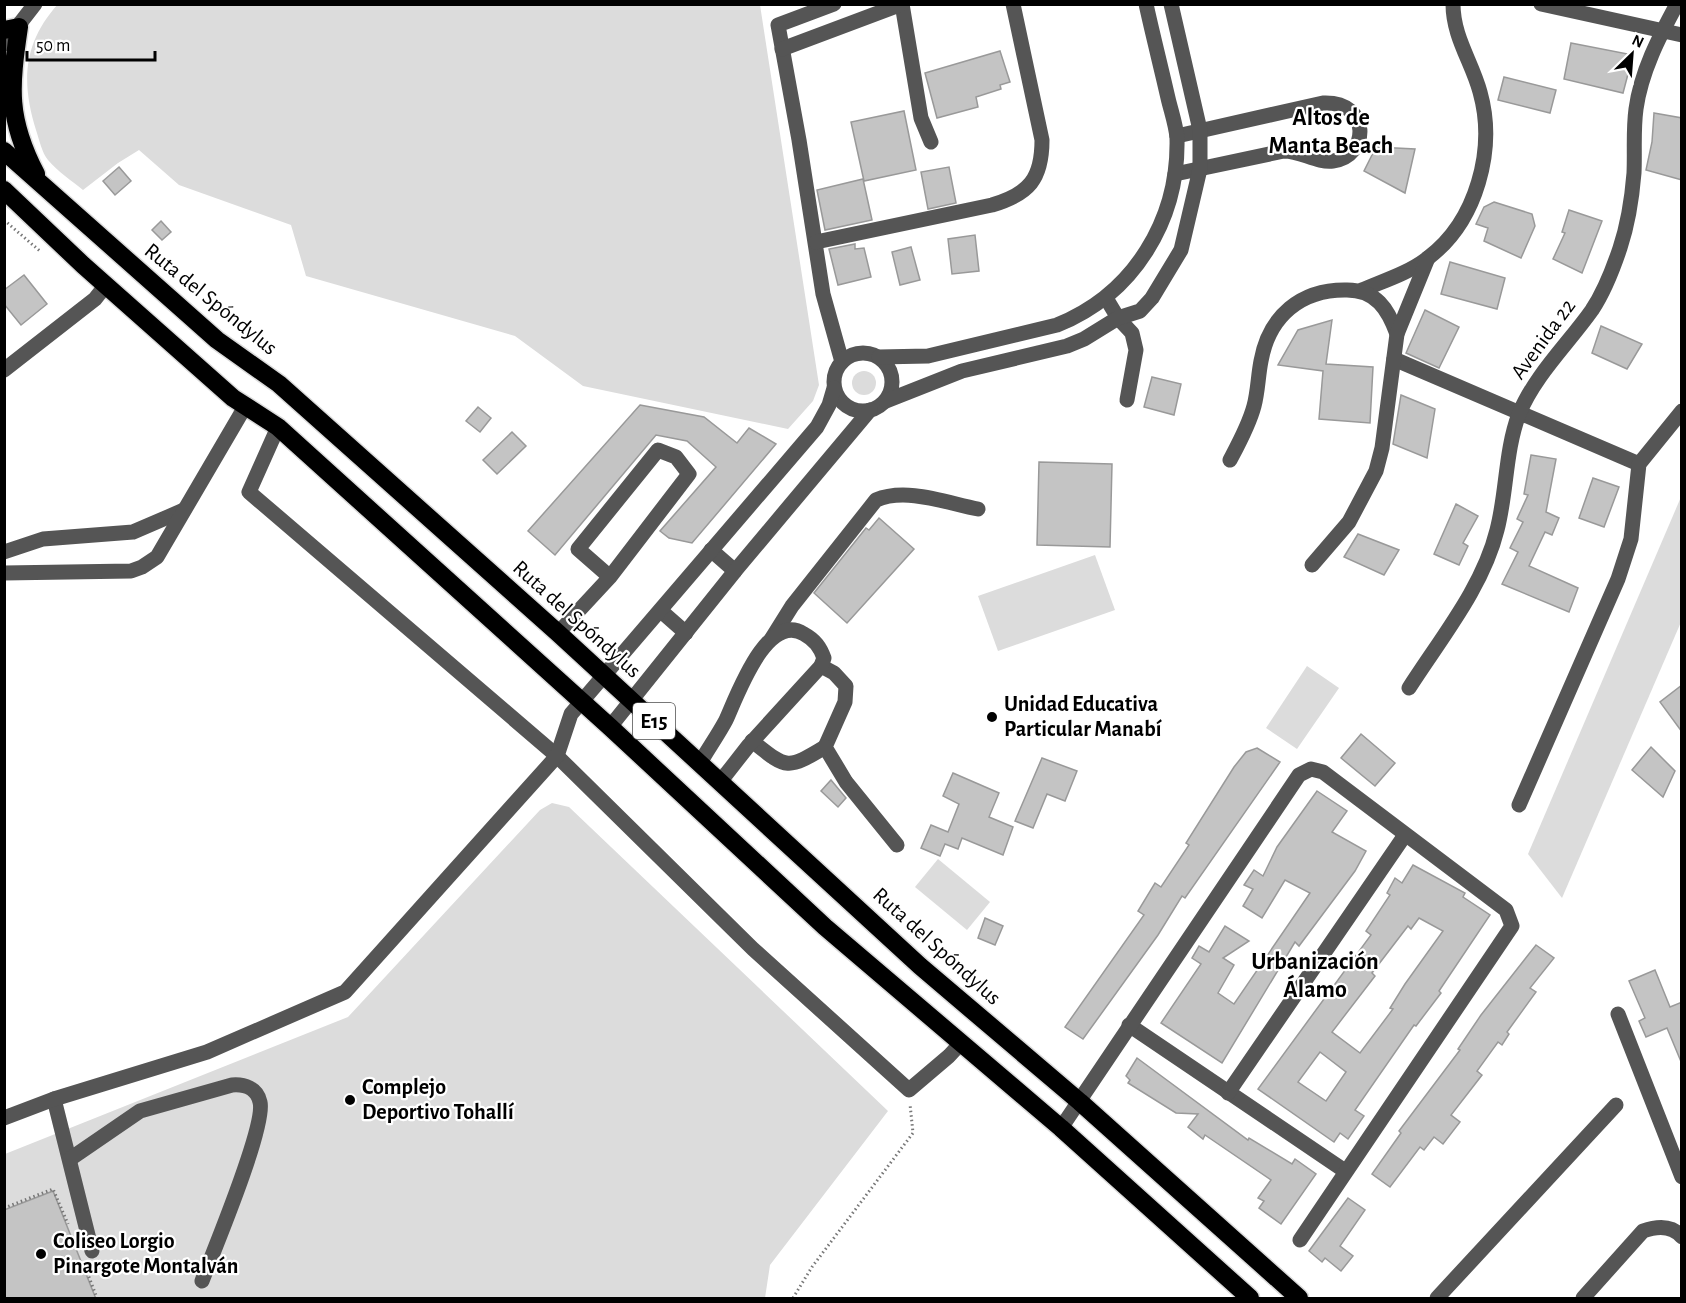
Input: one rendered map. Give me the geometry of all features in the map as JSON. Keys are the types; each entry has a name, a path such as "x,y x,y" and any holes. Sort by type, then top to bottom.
{"highway":[{"path":"12,29 12,110 20,143 40,182"},
{"name":"Ruta del Spóndylus","path":"4,151 217,340 279,384 558,633 920,966 1080,1102 1299,1299"},
{"name":"E15","path":"7,195 233,398 278,428 610,726 825,927 1061,1128 1250,1299"}],"street":[{"path":"4,44 12,29 35,4"},
{"path":"834,4 778,25 823,294 842,362"},
{"path":"782,49 902,4 921,118 931,142"},
{"path":"816,242 992,205 1015,198 1029,188 1042,156 1042,140 1013,4"},
{"path":"4,1118 54,1099 207,1052 345,992 557,756 571,714 817,428 829,405 834,388 834,378 842,362 860,353 898,359 928,356 1047,328 1076,318 1106,298 1123,283 1145,254 1164,217 1175,174 1177,136 1146,4"},
{"path":"610,726 735,571 870,410 886,401 962,371 1023,358 1084,339 1118,318 1140,311 1171,269 1181,250 1200,169 1200,130 1171,4"},
{"path":"1312,565 1349,522 1376,471 1382,448 1397,334 1428,258 1464,216 1484,166 1487,137 1480,91 1457,33 1453,4"},
{"path":"1541,4 1682,35"},
{"name":"Avenida 22","path":"1409,688 1461,608 1488,560 1497,531 1519,414 1538,380 1593,308 1620,250 1627,225 1633,183 1636,110 1650,57 1677,4"},
{"path":"1175,174 1284,151 1299,151 1324,161 1335,161 1346,157 1353,150 1359,141 1360,128 1357,117 1350,108 1337,102 1323,103 1177,136"},
{"path":"1230,460 1247,427 1254,406 1262,359 1277,319 1293,303 1312,294 1329,290 1362,290 1428,258"},
{"path":"4,370 95,299 106,285"},
{"path":"1362,290 1378,300 1390,314 1397,334"},
{"path":"1106,298 1118,318 1132,333 1136,350 1127,400"},
{"path":"1016,335 1023,358"},
{"path":"879,357 891,373 891,392 886,401"},
{"path":"1394,359 1640,465"},
{"path":"834,388 844,404 852,409 870,410"},
{"path":"4,573 131,571 157,557 246,405"},
{"path":"1519,805 1618,579 1631,540 1640,465 1682,411"},
{"path":"278,428 249,492 557,756 753,949 909,1090 961,1043"},
{"path":"558,633 610,577 689,474 676,457 658,450 578,549 610,577"},
{"path":"700,763 724,723 755,659 772,638 792,606 876,500 888,495 902,495 978,509"},
{"path":"4,552 43,539 133,532 184,510"},
{"path":"711,550 735,571"},
{"path":"661,611 686,633"},
{"path":"720,782 753,741 821,666 824,658 821,649 813,640 799,631 787,632 772,638"},
{"path":"753,741 775,760 787,764 796,764 825,747 845,702 846,686 834,673 821,666"},
{"path":"825,747 846,782 897,845"},
{"path":"1061,1128 1299,775 1305,770 1323,772 1506,910 1512,926 1300,1240"},
{"path":"1228,1093 1406,835"},
{"path":"1618,1014 1682,1177"},
{"path":"1129,1025 1345,1172"},
{"path":"70,1159 140,1110 232,1085 247,1086 254,1090 261,1104 257,1131 202,1281"},
{"path":"54,1099 70,1159 86,1253"},
{"path":"1437,1299 1616,1105"},
{"path":"1583,1299 1643,1231 1655,1227 1667,1228 1682,1237"}],"path":[{"path":"793,1299 812,1267 913,1133 909,1090"},
{"path":"4,1208 53,1189 71,1233"},
{"path":"86,1253 97,1299"}],"shaded area":[{"path":"58,4 760,5 819,385 813,401 788,429 583,386 515,336 306,276 291,225 179,185 139,150 83,190 46,157 36,130 28,96 28,64 32,48 46,19"},
{"path":"864,371 873,374 876,383 873,392 864,395 855,392 852,383 855,374"},
{"path":"1681,497 1681,622 1562,898 1528,854"},
{"path":"1095,555 1115,610 998,651 978,596"},
{"path":"1307,666 1339,688 1297,749 1266,728"},
{"path":"552,803 569,807 888,1111 770,1265 765,1298 5,1298 5,1154 348,1017 540,810"},
{"path":"938,859 990,902 967,930 915,887"}],"building":[{"path":"1571,43 1633,55 1623,93 1564,79"},
{"path":"1000,51 1010,82 1000,85 1001,89 976,97 978,107 937,118 925,73"},
{"path":"1504,77 1556,90 1550,113 1498,100"},
{"path":"904,111 916,170 864,181 851,122"},
{"path":"1654,113 1682,118 1682,180 1646,170 1652,142"},
{"path":"1376,147 1415,149 1405,193 1364,171"},
{"path":"119,167 131,181 115,195 103,181"},
{"path":"949,167 956,203 928,209 921,172"},
{"path":"863,179 872,220 825,230 817,190"},
{"path":"1494,202 1532,214 1535,226 1521,258 1484,241 1488,228 1476,224 1484,207"},
{"path":"1569,210 1602,221 1582,273 1553,259 1565,233 1562,232"},
{"path":"161,221 171,232 162,240 152,230"},
{"path":"975,235 979,271 952,274 948,239"},
{"path":"855,244 855,249 864,248 871,277 838,285 829,249"},
{"path":"911,247 920,280 900,285 892,252"},
{"path":"1450,262 1505,278 1497,309 1441,294"},
{"path":"24,275 47,304 21,325 4,304 4,290"},
{"path":"1425,310 1459,327 1439,368 1406,353"},
{"path":"1332,320 1326,364 1373,367 1370,423 1319,419 1323,371 1278,365 1298,330"},
{"path":"1601,326 1642,344 1627,369 1592,353"},
{"path":"1152,377 1181,384 1174,415 1144,407"},
{"path":"1401,395 1435,409 1427,458 1393,444"},
{"path":"640,405 704,417 737,443 749,428 776,444 692,543 669,538 660,531 716,467 687,441 656,435 555,555 528,531"},
{"path":"478,407 491,418 480,432 466,421"},
{"path":"512,432 526,446 497,474 483,460"},
{"path":"1531,455 1556,459 1546,512 1559,518 1552,535 1545,532 1529,566 1578,588 1569,612 1502,584 1518,552 1510,548 1523,522 1517,519 1528,495 1524,494"},
{"path":"1039,462 1112,464 1110,547 1037,545"},
{"path":"1593,478 1619,487 1604,527 1579,518"},
{"path":"1456,504 1478,516 1463,543 1468,546 1459,565 1434,554"},
{"path":"879,518 914,549 847,623 814,593 866,528 869,530"},
{"path":"1358,534 1399,550 1384,575 1344,557"},
{"path":"1682,685 1682,732 1660,702"},
{"path":"1361,734 1395,763 1375,786 1341,758"},
{"path":"1651,747 1675,771 1663,797 1632,770"},
{"path":"1257,748 1280,762 1185,898 1182,896 1158,935 1083,1039 1065,1027 1144,915 1138,911 1155,883 1161,887 1189,845 1186,843 1234,767 1246,752"},
{"path":"1042,758 1077,771 1065,801 1047,794 1033,828 1015,821"},
{"path":"953,773 999,793 989,817 1013,827 1003,855 962,838 958,849 945,844 940,856 921,848 931,825 948,832 959,804 943,796"},
{"path":"831,780 846,798 838,807 821,791"},
{"path":"1317,791 1347,811 1332,832 1366,851 1355,871 1299,946 1295,942 1222,1063 1161,1023 1201,964 1192,958 1199,946 1209,952 1225,926 1249,941 1223,958 1234,965 1218,993 1234,1004 1310,893 1285,880 1262,918 1243,906 1253,889 1244,885 1254,870 1263,876 1277,847"},
{"path":"1413,865 1465,893 1463,897 1490,915 1439,991 1441,993 1416,1026 1414,1025 1355,1110 1364,1116 1348,1139 1340,1133 1334,1142 1258,1089 1371,935 1366,931 1390,895 1387,893 1395,878 1402,883","holes":["1419,918 1443,931 1405,984 1390,1008 1393,1009 1360,1053 1332,1032 1375,976 1372,973 1408,926 1411,929","1320,1052 1346,1072 1326,1101 1298,1082"]},
{"path":"985,918 1003,926 995,945 978,938"},
{"path":"1536,945 1554,958 1530,988 1536,992 1507,1032 1509,1034 1502,1045 1498,1042 1477,1071 1482,1075 1451,1115 1460,1122 1443,1144 1434,1137 1424,1150 1420,1147 1390,1187 1372,1174 1401,1133 1399,1131 1460,1050 1458,1049 1481,1015"},
{"path":"1655,970 1670,1007 1682,1002 1682,1064 1667,1028 1646,1037 1639,1021 1645,1018 1629,981"},
{"path":"1137,1058 1248,1140 1249,1138 1292,1164 1295,1159 1316,1174 1281,1224 1259,1208 1264,1201 1258,1198 1271,1180 1205,1135 1203,1139 1188,1127 1198,1114 1176,1113 1128,1083 1130,1080 1126,1076"},
{"name":"Coliseo Lorgio Pinargote Montalván","path":"53,1191 96,1299 4,1299 4,1210"},
{"path":"1348,1198 1365,1210 1340,1246 1353,1256 1341,1271 1325,1258 1322,1262 1309,1251"}],"place":[{"name":"Unidad Educativa Particular Manabí","path":"992,717"},
{"name":"Complejo Deportivo Tohallí","path":"350,1100"},
{"name":"Coliseo Lorgio Pinargote Montalván","path":"41,1254"}],"district":[{"name":"Altos de Manta Beach","path":"1331,132"},
{"name":"Urbanización Álamo","path":"1315,976"}]}
